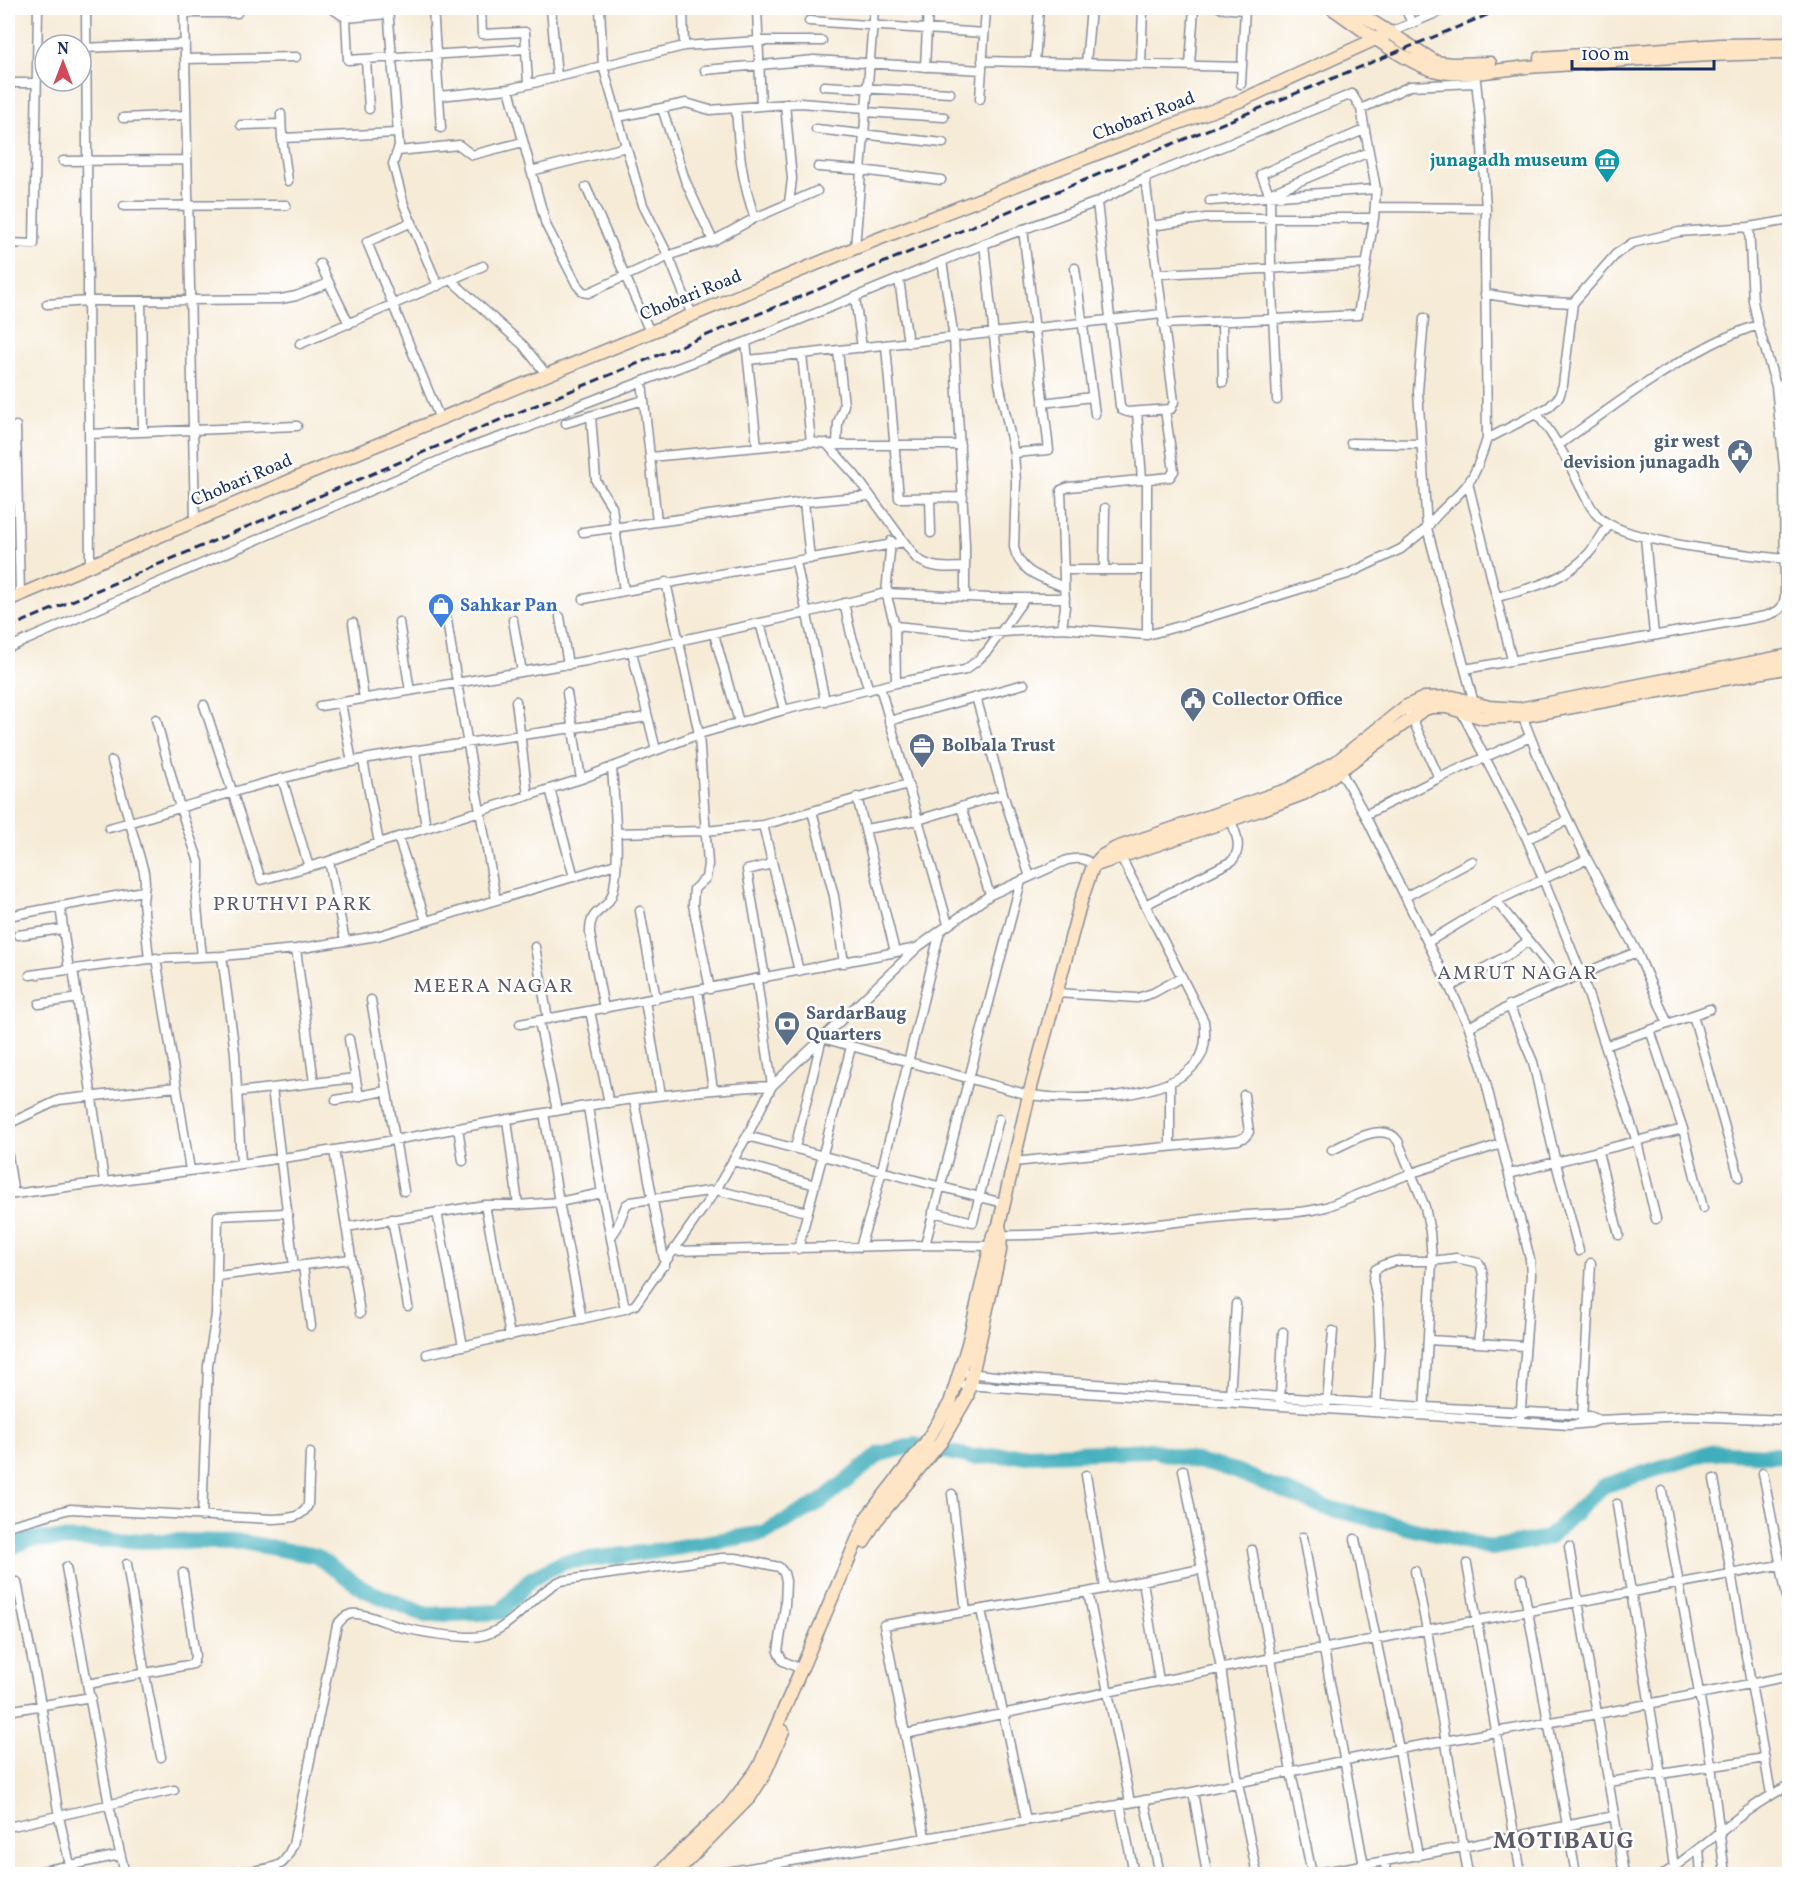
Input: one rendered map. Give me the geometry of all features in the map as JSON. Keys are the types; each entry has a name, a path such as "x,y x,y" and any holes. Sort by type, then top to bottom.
{"street":[{"path":"38,8 40,33"},
{"path":"84,33 86,8"},
{"path":"331,8 346,18 388,11 398,133 398,152 393,164 404,205 438,286"},
{"path":"441,128 433,9 470,8"},
{"path":"481,8 482,34 525,32 528,84"},
{"path":"551,8 557,77"},
{"path":"600,8 603,66 643,205 669,257 692,315"},
{"path":"683,8 684,46"},
{"path":"757,8 761,106"},
{"path":"855,248 874,8"},
{"path":"925,67 928,8"},
{"path":"980,99 986,8"},
{"path":"1035,62 1039,8"},
{"path":"1086,63 1091,8"},
{"path":"1141,64 1143,8"},
{"path":"1190,65 1194,8"},
{"path":"1220,8 1244,9 1241,84"},
{"path":"1332,8 1376,38 1434,71 1478,73 1541,66 1733,53 1790,53"},
{"path":"1351,8 1436,62 1478,73"},
{"path":"1405,8 1412,23"},
{"path":"1391,32 1448,8"},
{"path":"195,521 185,10 237,13"},
{"path":"346,18 348,60 526,49"},
{"path":"808,21 984,33"},
{"name":"Chobari Road","path":"8,600 855,248 1140,137 1242,100 1391,32"},
{"path":"438,96 509,89 684,46 758,41 822,41"},
{"path":"93,48 185,44"},
{"path":"1361,109 1410,86 1607,52 1721,45 1790,44"},
{"path":"185,59 297,57"},
{"path":"366,60 369,109"},
{"path":"705,70 814,60 925,67 1035,62 1242,66"},
{"path":"895,626 976,634 1062,628 1146,635 1348,574 1401,549 1427,528 1433,518 1468,483 1480,460 1487,439 1486,208 1478,73"},
{"path":"8,83 33,83"},
{"path":"824,86 950,93"},
{"path":"509,89 546,225 580,290 588,292 669,257 713,241 756,218 818,191"},
{"path":"8,243 34,244 36,93"},
{"path":"85,93 90,565"},
{"path":"8,648 468,448 527,428 746,342 984,244 1096,202 1145,178 1352,94 1361,109 1376,189 1374,218 1358,315 1163,324"},
{"path":"618,117 686,103 707,110 800,103 944,117"},
{"path":"785,104 792,179 789,203"},
{"path":"662,108 685,180 713,241"},
{"path":"736,109 741,173 746,194 756,218"},
{"path":"281,114 288,181"},
{"path":"123,118 186,115"},
{"path":"241,125 281,124"},
{"path":"816,129 943,143"},
{"path":"1277,400 1269,195 1261,174 1364,130"},
{"path":"282,138 398,133"},
{"path":"398,152 459,145 472,155 523,142"},
{"path":"531,171 626,147"},
{"path":"1269,195 1369,152"},
{"path":"63,161 187,160"},
{"path":"818,167 941,180"},
{"path":"1096,202 1120,406 1122,410 1137,412 1171,409 1174,402 1145,178"},
{"path":"586,187 650,332"},
{"path":"1210,201 1376,189"},
{"path":"124,206 286,205"},
{"path":"1375,207 1486,208"},
{"path":"1151,226 1206,218 1374,218"},
{"path":"1487,439 1549,406 1559,397 1563,385 1573,303 1616,254 1632,243 1679,232 1749,227 1790,220"},
{"path":"412,222 367,242 440,419"},
{"path":"1465,669 1765,616 1778,612 1786,606 1784,468 1776,386 1753,301 1749,227"},
{"path":"1014,453 1049,450 1023,230"},
{"path":"984,244 999,383 1014,453 1016,482 1014,548 1022,566 1032,574 1064,587"},
{"path":"942,261 954,338 963,497 965,596"},
{"path":"320,264 349,324"},
{"path":"1157,274 1366,264"},
{"path":"300,344 483,266"},
{"path":"1075,268 1095,414"},
{"path":"899,279 908,343"},
{"path":"451,280 523,345 547,375"},
{"path":"47,304 88,301 281,299 296,296 329,283"},
{"path":"1485,294 1533,301 1573,303"},
{"path":"855,297 862,348"},
{"path":"141,301 143,432"},
{"path":"748,360 1162,314"},
{"path":"1424,318 1418,392 1427,528 1474,703"},
{"path":"1222,321 1223,382"},
{"path":"1558,446 1667,369 1716,342 1758,325"},
{"path":"746,342 757,446"},
{"path":"886,346 899,498 963,497"},
{"path":"837,445 838,423 844,405 838,351"},
{"path":"802,354 811,442"},
{"path":"1776,386 1790,381"},
{"path":"642,382 657,522"},
{"path":"1043,403 1092,397"},
{"path":"566,423 644,400"},
{"path":"1062,628 1065,598 1061,490 1069,487 1167,478 1173,474 1165,410"},
{"path":"1137,412 1144,480 1147,570 1146,635"},
{"path":"1536,413 1558,446 1589,505 1598,517 1609,525 1645,537 1720,551 1785,559"},
{"path":"591,416 596,481 612,507 624,591"},
{"path":"16,426 20,595"},
{"path":"89,434 297,426"},
{"path":"650,457 811,442 837,445 960,445"},
{"path":"825,443 855,475 916,558 922,563 935,567 965,567"},
{"path":"1351,443 1420,444"},
{"path":"1468,483 1512,660"},
{"path":"583,532 804,502 870,496"},
{"path":"930,498 931,533"},
{"path":"804,502 810,559"},
{"path":"1104,570 1105,508"},
{"path":"1497,597 1541,586 1557,579 1589,553 1609,525"},
{"path":"895,530 891,544 886,593 895,626 896,683"},
{"path":"1645,537 1654,635"},
{"path":"584,599 666,582 796,562 904,542"},
{"path":"796,562 825,701"},
{"path":"1064,570 1147,570"},
{"path":"666,582 699,734 707,873 703,883 694,889 693,905 710,988"},
{"path":"320,706 632,652 886,593 1065,598"},
{"path":"204,705 261,880 329,861 550,789 699,734 784,710 896,683 965,670 978,660 1025,598"},
{"path":"844,603 850,634 869,690"},
{"path":"560,617 568,664"},
{"path":"447,620 456,683 469,742 496,900"},
{"path":"513,620 522,672"},
{"path":"399,622 410,691"},
{"path":"353,623 364,699"},
{"path":"760,623 784,710"},
{"path":"714,634 739,723"},
{"path":"632,652 656,750"},
{"path":"1093,866 1303,794 1424,698 1453,697 1521,713 1790,655"},
{"path":"1408,712 1431,707 1447,707 1483,718 1790,667"},
{"path":"890,721 1024,684"},
{"path":"880,687 948,924"},
{"path":"567,693 580,778"},
{"path":"976,697 1030,877"},
{"path":"1453,697 1527,839 1581,973 1637,1142 1656,1219"},
{"path":"516,701 528,796"},
{"path":"341,703 352,762"},
{"path":"1408,712 1439,778"},
{"path":"1521,713 1568,820 1637,951 1668,1024"},
{"path":"109,828 282,778 352,762 469,742 648,717"},
{"path":"156,719 180,808 198,862 199,879 196,897 202,957"},
{"path":"1365,815 1439,778 1530,737"},
{"path":"415,751 426,828"},
{"path":"363,760 379,843"},
{"path":"112,761 144,872 145,882 142,891 190,1170"},
{"path":"1338,766 1365,815 1469,1027 1530,1259 1520,1422"},
{"path":"897,1487 941,1442 960,1412 996,1235 1029,1095 1076,920 1093,866 1102,856 1116,848 1289,789 1338,766"},
{"path":"604,1009 590,934 590,922 594,913 602,908 612,894 615,833 612,767"},
{"path":"282,778 309,867"},
{"path":"615,833 705,831 763,825 908,784"},
{"path":"550,789 574,877"},
{"path":"865,829 918,820 1004,794"},
{"path":"857,797 896,952"},
{"path":"961,807 990,895"},
{"path":"812,811 834,896 844,963"},
{"path":"1146,905 1232,861 1237,856 1236,833 1230,820"},
{"path":"1527,839 1568,820"},
{"path":"763,825 799,971"},
{"path":"398,837 426,921"},
{"path":"822,1038 1029,1095 1060,1099 1154,1089 1170,1082 1198,1061 1205,1042 1204,1021 1121,857"},
{"path":"427,1354 635,1305 716,1190 772,1086 822,1038 918,947 990,895 1067,860 1079,858 1087,860 1093,866"},
{"path":"1428,942 1496,901 1587,859"},
{"path":"329,861 345,941"},
{"path":"1405,897 1472,861"},
{"path":"30,975 153,959 222,956 296,949 376,936 615,864"},
{"path":"772,864 747,870 772,1086"},
{"path":"925,1245 1021,881"},
{"path":"8,916 142,891"},
{"path":"1496,901 1562,982"},
{"path":"60,906 78,998 105,1181"},
{"path":"640,910 657,999"},
{"path":"18,935 63,929"},
{"path":"860,1247 882,1170 940,931"},
{"path":"1450,987 1510,954 1528,941"},
{"path":"535,947 543,1020 558,1111"},
{"path":"520,1024 918,947"},
{"path":"296,949 314,1083"},
{"path":"1469,1027 1509,1005 1637,951"},
{"path":"222,956 235,1053 241,1163"},
{"path":"1056,993 1137,998 1153,993 1182,977"},
{"path":"698,991 714,1089"},
{"path":"39,1004 78,998"},
{"path":"371,1000 404,1191"},
{"path":"645,1001 661,1095"},
{"path":"1509,1005 1533,1062 1579,1251"},
{"path":"1605,1046 1710,1009"},
{"path":"590,1011 609,1103"},
{"path":"1693,1015 1739,1177"},
{"path":"1650,1030 1683,1129 1704,1208"},
{"path":"795,1148 822,1038"},
{"path":"349,1039 359,1097"},
{"path":"798,1249 851,1047"},
{"path":"238,1092 355,1078"},
{"path":"1170,1082 1170,1146"},
{"path":"8,1156 11,1194 280,1159 458,1127 661,1095 772,1086"},
{"path":"8,1124 59,1101 176,1087"},
{"path":"272,1088 286,1213 311,1326"},
{"path":"336,1100 386,1091"},
{"path":"1013,1162 1238,1140 1249,1132 1245,1095"},
{"path":"634,1100 664,1264"},
{"path":"588,1107 625,1309"},
{"path":"544,1113 582,1319"},
{"path":"507,1119 518,1206"},
{"path":"933,1212 973,1221 999,1119"},
{"path":"458,1127 463,1161"},
{"path":"1509,1174 1683,1129"},
{"path":"1332,1150 1374,1133 1384,1131 1391,1133 1398,1141 1429,1219 1432,1261 1424,1411"},
{"path":"747,1136 1003,1203"},
{"path":"674,1251 925,1245 996,1235 1095,1230 1312,1210 1326,1207 1412,1173 1501,1144"},
{"path":"334,1150 360,1312"},
{"path":"1598,1152 1619,1236"},
{"path":"733,1161 815,1185"},
{"path":"611,1237 626,1204 716,1190 807,1212"},
{"path":"346,1227 485,1205 518,1206 559,1202 602,1193"},
{"path":"485,1205 510,1336"},
{"path":"437,1212 463,1346"},
{"path":"202,1517 208,1365 216,1315 218,1216 286,1213"},
{"path":"392,1220 408,1306"},
{"path":"218,1276 298,1267 351,1258"},
{"path":"1376,1408 1380,1336 1378,1304 1372,1280 1375,1270 1383,1264 1396,1261 1456,1258 1479,1263 1483,1270 1478,1343"},
{"path":"1582,1419 1591,1263"},
{"path":"1229,1403 1236,1304"},
{"path":"1327,1405 1333,1331"},
{"path":"1280,1406 1283,1332"},
{"path":"1429,1340 1525,1346"},
{"path":"968,1377 1229,1403 1280,1406 1327,1405 1424,1411 1569,1425 1582,1419"},
{"path":"675,1875 742,1806 866,1537 883,1505 897,1487 950,1403 957,1384 968,1377 1281,1396 1327,1405"},
{"path":"1424,1411 1520,1412 1599,1420 1686,1416 1790,1420"},
{"path":"8,1526 70,1509 273,1520 299,1515 306,1511 308,1504 310,1453"},
{"path":"1183,1470 1221,1668 1238,1783 1257,1875"},
{"path":"1763,1473 1785,1564 1790,1614"},
{"path":"1086,1475 1105,1588"},
{"path":"1714,1479 1771,1794"},
{"path":"1662,1491 1712,1767 1725,1875"},
{"path":"952,1494 966,1612"},
{"path":"1617,1504 1648,1703 1662,1774 1674,1868"},
{"path":"659,1875 758,1775 867,1517 883,1505"},
{"path":"1303,1537 1365,1866"},
{"path":"1355,1539 1399,1749 1418,1856"},
{"path":"1569,1547 1624,1873 1605,1875"},
{"path":"1252,1550 1291,1772 1312,1875 1614,1816"},
{"path":"195,1875 236,1873 272,1867 283,1862 293,1845 337,1625 343,1617 352,1614 362,1615 385,1623 427,1632 484,1637 508,1623 536,1596 560,1581 736,1558 779,1567 784,1573 785,1606 778,1652 783,1661 801,1669"},
{"path":"127,1564 145,1675 162,1757"},
{"path":"1467,1564 1521,1875"},
{"path":"905,1734 1272,1658 1785,1564"},
{"path":"66,1567 109,1805 125,1875"},
{"path":"925,1837 884,1625 1088,1592 1202,1569"},
{"path":"1415,1571 1446,1740 1467,1875"},
{"path":"88,1684 145,1675 193,1664 195,1656 183,1573"},
{"path":"1522,1579 1576,1875"},
{"path":"1143,1581 1160,1681"},
{"path":"17,1582 41,1704 59,1817 70,1865"},
{"path":"1088,1592 1130,1802"},
{"path":"981,1610 1026,1820"},
{"path":"715,1875 1193,1792 1399,1749 1597,1714 1790,1676"},
{"path":"8,1711 91,1697"},
{"path":"1609,1782 1765,1758"},
{"path":"1664,1875 1739,1815 1771,1794 1790,1785"},
{"path":"8,1827 174,1790"},
{"path":"1193,1792 1207,1875"},
{"path":"1144,1800 1160,1875"},
{"path":"1120,1804 1134,1875"},
{"path":"1699,1848 1701,1875"},
{"path":"28,1875 120,1855"},
{"path":"1385,1862 1386,1875"}],"waterway":[{"path":"8,1549 30,1539 242,1542 316,1556 365,1590 426,1615 501,1612 531,1579 563,1562 651,1552 764,1533 820,1502 880,1454 915,1445 971,1457 1151,1450 1233,1470 1324,1507 1492,1548 1548,1538 1603,1486 1710,1452 1790,1456"}],"railway":[{"path":"8,628 478,429 1504,8"}],"place":[{"name":"junagadh museum","path":"1607,184"},
{"name":"gir west devision junagadh","path":"1740,475"},
{"name":"Sahkar Pan","path":"441,629"},
{"name":"Collector Office","path":"1193,723"},
{"name":"Bolbala Trust","path":"922,769"},
{"name":"SardarBaug Quarters","path":"787,1047"}],"district":[{"name":"PRUTHVI PARK","path":"293,905"},
{"name":"AMRUT NAGAR","path":"1518,974"},
{"name":"MEERA NAGAR","path":"494,987"},
{"name":"MOTIBAUG","path":"1564,1842"}]}
